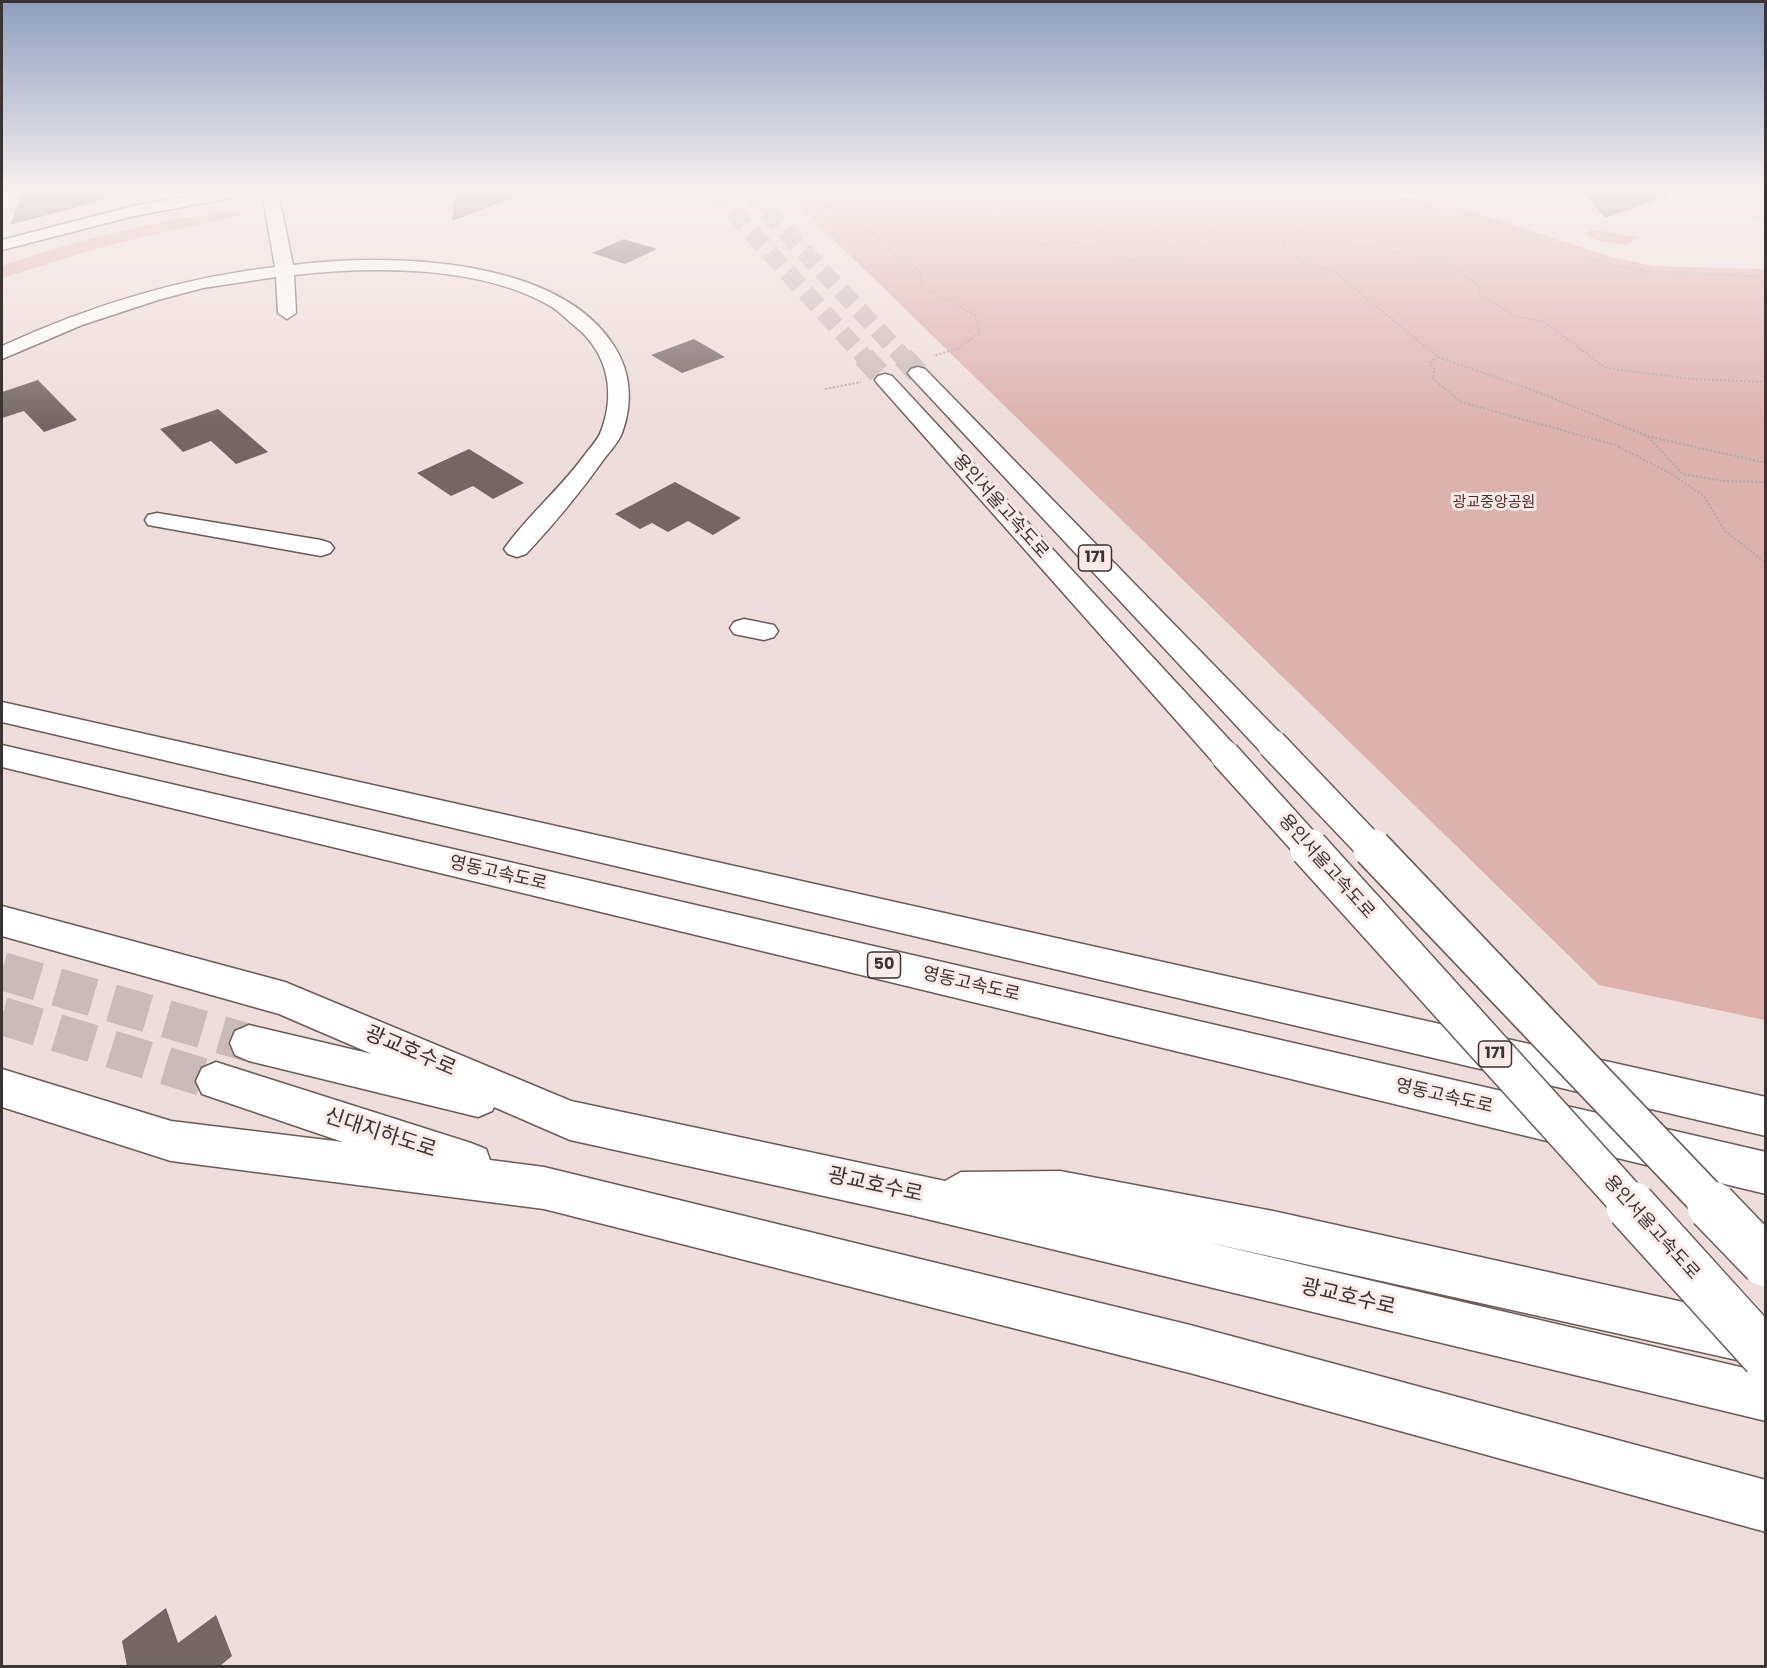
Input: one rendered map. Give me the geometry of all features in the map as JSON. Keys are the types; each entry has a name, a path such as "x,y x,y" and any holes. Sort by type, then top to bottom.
{"main road":[{"path":"2,353 50,332 138,299 204,283 295,270"},
{"path":"446,270 501,280 554,299 572,310 610,350 618,371 618,401 610,434 583,475 517,549"},
{"path":"285,271 287,312"},
{"name":"용인서울고속도로","path":"922,366 1272,744 1766,1262"},
{"name":"용인서울고속도로","path":"874,381 1225,755 1766,1355"},
{"path":"157,520 321,548"},
{"path":"2,712 1766,1117"},
{"name":"영동고속도로","path":"2,756 1766,1173"},
{"name":"광교호수로","path":"2,921 285,999 570,1120 910,1194 1766,1397"},
{"path":"249,1042 570,1120"},
{"name":"신대지하도로","path":"216,1081 544,1188"},
{"path":"2,1088 171,1141 544,1188 1190,1348 1766,1506"},
{"path":"910,1194 1060,1192 1273,1233 1766,1343"}],"path":[{"path":"918,270 922,287 975,315 980,332 959,348 922,366"},
{"path":"1327,270 1336,273 1357,293 1383,309 1438,357 1535,391 1647,436 1766,463"},
{"path":"1456,270 1479,286 1479,294 1489,301 1515,316 1545,322 1606,368 1690,379 1766,382"},
{"path":"1643,270 1669,274 1725,273 1766,277"},
{"path":"1438,357 1430,363 1435,370 1431,378 1461,402 1482,410 1615,444 1670,473 1704,496 1725,531 1766,563"},
{"path":"825,389 874,381"},
{"path":"1647,436 1683,474 1722,481 1766,482"}],"green space":[{"path":"2,270 28,270 2,278"},
{"name":"광교중앙공원","path":"865,270 1765,270 1765,1020 1599,985"}],"building":[{"path":"694,339 725,357 682,373 651,355"},
{"path":"38,380 77,420 44,432 24,411 2,418 2,392"},
{"path":"218,409 268,452 236,464 211,441 183,452 160,429"},
{"path":"469,449 524,483 493,499 473,486 451,496 417,473"},
{"path":"675,482 741,518 713,535 688,521 668,532 652,523 640,529 615,514"},
{"path":"166,1608 178,1643 216,1615 232,1656 220,1666 127,1666 122,1641"}],"tunnel":[{"path":"785,270 866,359"},
{"path":"821,270 905,359"},
{"path":"864,357 885,380"},
{"path":"903,357 918,373"},
{"path":"2,971 249,1043"},
{"path":"2,1016 216,1081"}]}
